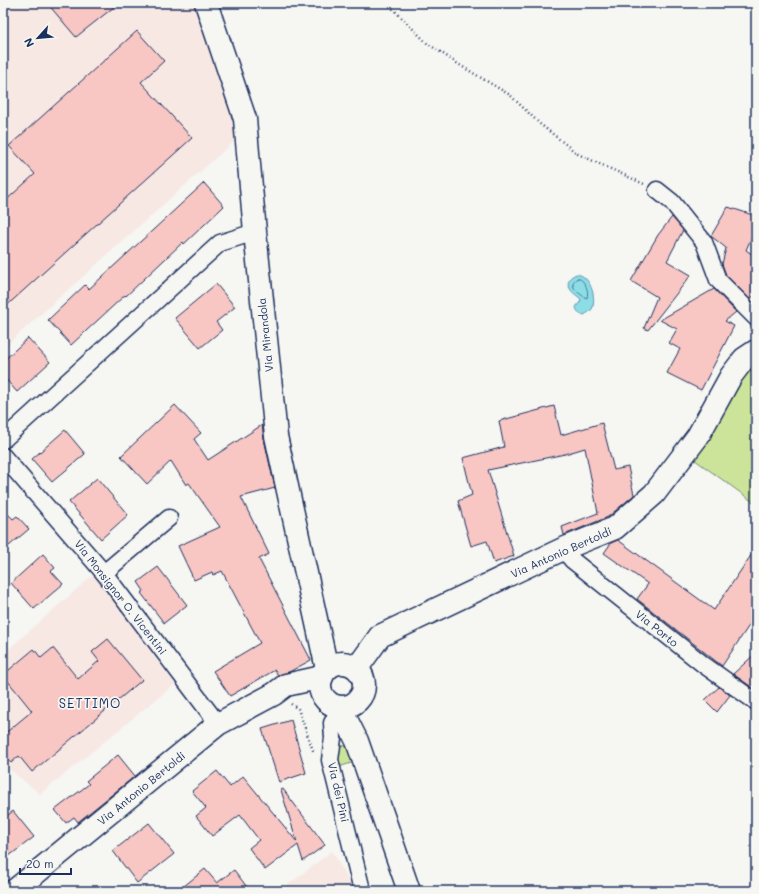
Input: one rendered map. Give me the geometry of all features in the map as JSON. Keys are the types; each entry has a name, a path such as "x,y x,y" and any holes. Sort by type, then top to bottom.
{"street":[{"name":"Via Mirandola","path":"206,3 245,119 276,436 325,673"},
{"path":"657,190 672,202 704,242 718,280 756,318"},
{"path":"3,440 220,243 255,232"},
{"name":"Via Antonio Bertoldi","path":"357,668 380,636 563,549 615,528 654,494 698,436 731,376 744,359 756,351"},
{"name":"Via Monsignor O. Vicentini","path":"3,456 104,573 218,724"},
{"path":"104,573 169,518"},
{"name":"Via Porto","path":"563,549 572,560 698,661 756,702"},
{"path":"280,698 290,695 341,703 362,694 364,685 363,676 357,668 347,663 337,664 325,673 321,687 324,696 341,703 357,741 409,891"},
{"name":"Via Antonio Bertoldi","path":"14,891 218,724 280,698 286,685 325,673"},
{"name":"Via dei Pini","path":"341,703 332,723 333,738 330,760 361,886 364,891"}],"path":[{"path":"387,3 427,43 458,64 510,95 540,124 578,154 657,190"},
{"path":"280,698 298,708 315,756"}],"shaded area":[{"path":"3,3 199,3 239,137 3,348"},
{"path":"94,574 175,684 40,794 3,764 3,654"},
{"path":"332,851 355,891 280,891"}],"green space":[{"path":"756,366 756,504 691,457 744,375"},
{"path":"341,745 348,747 354,762 336,768 338,746"}],"water":[{"path":"576,274 581,275 589,282 593,293 594,299 592,309 584,315 577,310 576,307 581,299 574,294 568,283 571,277"}],"building":[{"path":"47,3 119,3 76,37"},
{"path":"137,31 164,61 141,82 192,138 3,309 3,203 35,174 9,146"},
{"path":"204,183 224,206 184,244 183,242 71,345 48,320 85,285 89,289"},
{"path":"728,207 756,216 756,227 746,250 756,257 756,294 750,299 726,275 722,264 726,248 711,236"},
{"path":"672,217 683,230 667,261 691,275 648,330 644,328 657,297 631,281 658,235"},
{"path":"216,284 235,307 216,322 222,330 200,348 175,318"},
{"path":"714,289 736,312 725,321 734,326 701,390 667,373 680,349 669,343 677,329 660,320"},
{"path":"28,338 50,362 17,392 3,376 3,361"},
{"path":"175,405 201,433 194,439 208,460 262,425 275,488 241,497 269,554 259,559 311,660 278,676 275,670 230,696 213,671 260,643 222,571 213,575 212,572 194,580 178,546 220,527 189,483 186,485 171,461 147,484 121,456"},
{"path":"554,406 561,435 602,423 614,470 628,467 634,495 608,517 564,535 562,527 598,513 585,448 565,454 488,470 514,556 494,563 487,541 471,546 458,501 472,495 463,458 504,447 499,421"},
{"path":"65,430 85,454 52,482 32,459"},
{"path":"97,478 128,515 101,539 69,502"},
{"path":"3,509 13,519 17,516 29,529 3,551"},
{"path":"618,540 714,610 756,548 756,615 722,666 637,599 648,584 604,553 611,543"},
{"path":"43,554 55,568 51,571 63,584 34,609 11,583"},
{"path":"158,567 187,605 164,623 141,593 144,591 138,582"},
{"path":"108,639 142,680 32,772 19,756 11,763 3,753 3,735 32,711 3,675 34,649 41,658 53,648 78,679 99,661 92,652"},
{"path":"756,653 756,690 733,674"},
{"path":"719,687 730,695 717,712 705,700"},
{"path":"291,720 306,773 279,782 262,729"},
{"path":"118,755 135,776 78,822 74,817 66,823 55,810 89,784 86,781"},
{"path":"217,771 230,787 243,776 297,842 281,790 283,789 325,845 303,861 298,845 265,870 249,848 259,840 240,815 212,836 196,816 206,808 192,791"},
{"path":"13,811 34,837 9,856 3,848 3,819"},
{"path":"149,823 174,854 137,883 113,851"},
{"path":"205,869 217,883 234,870 250,891 178,891"}],"district":[{"name":"SETTIMO","path":"90,702"}]}
